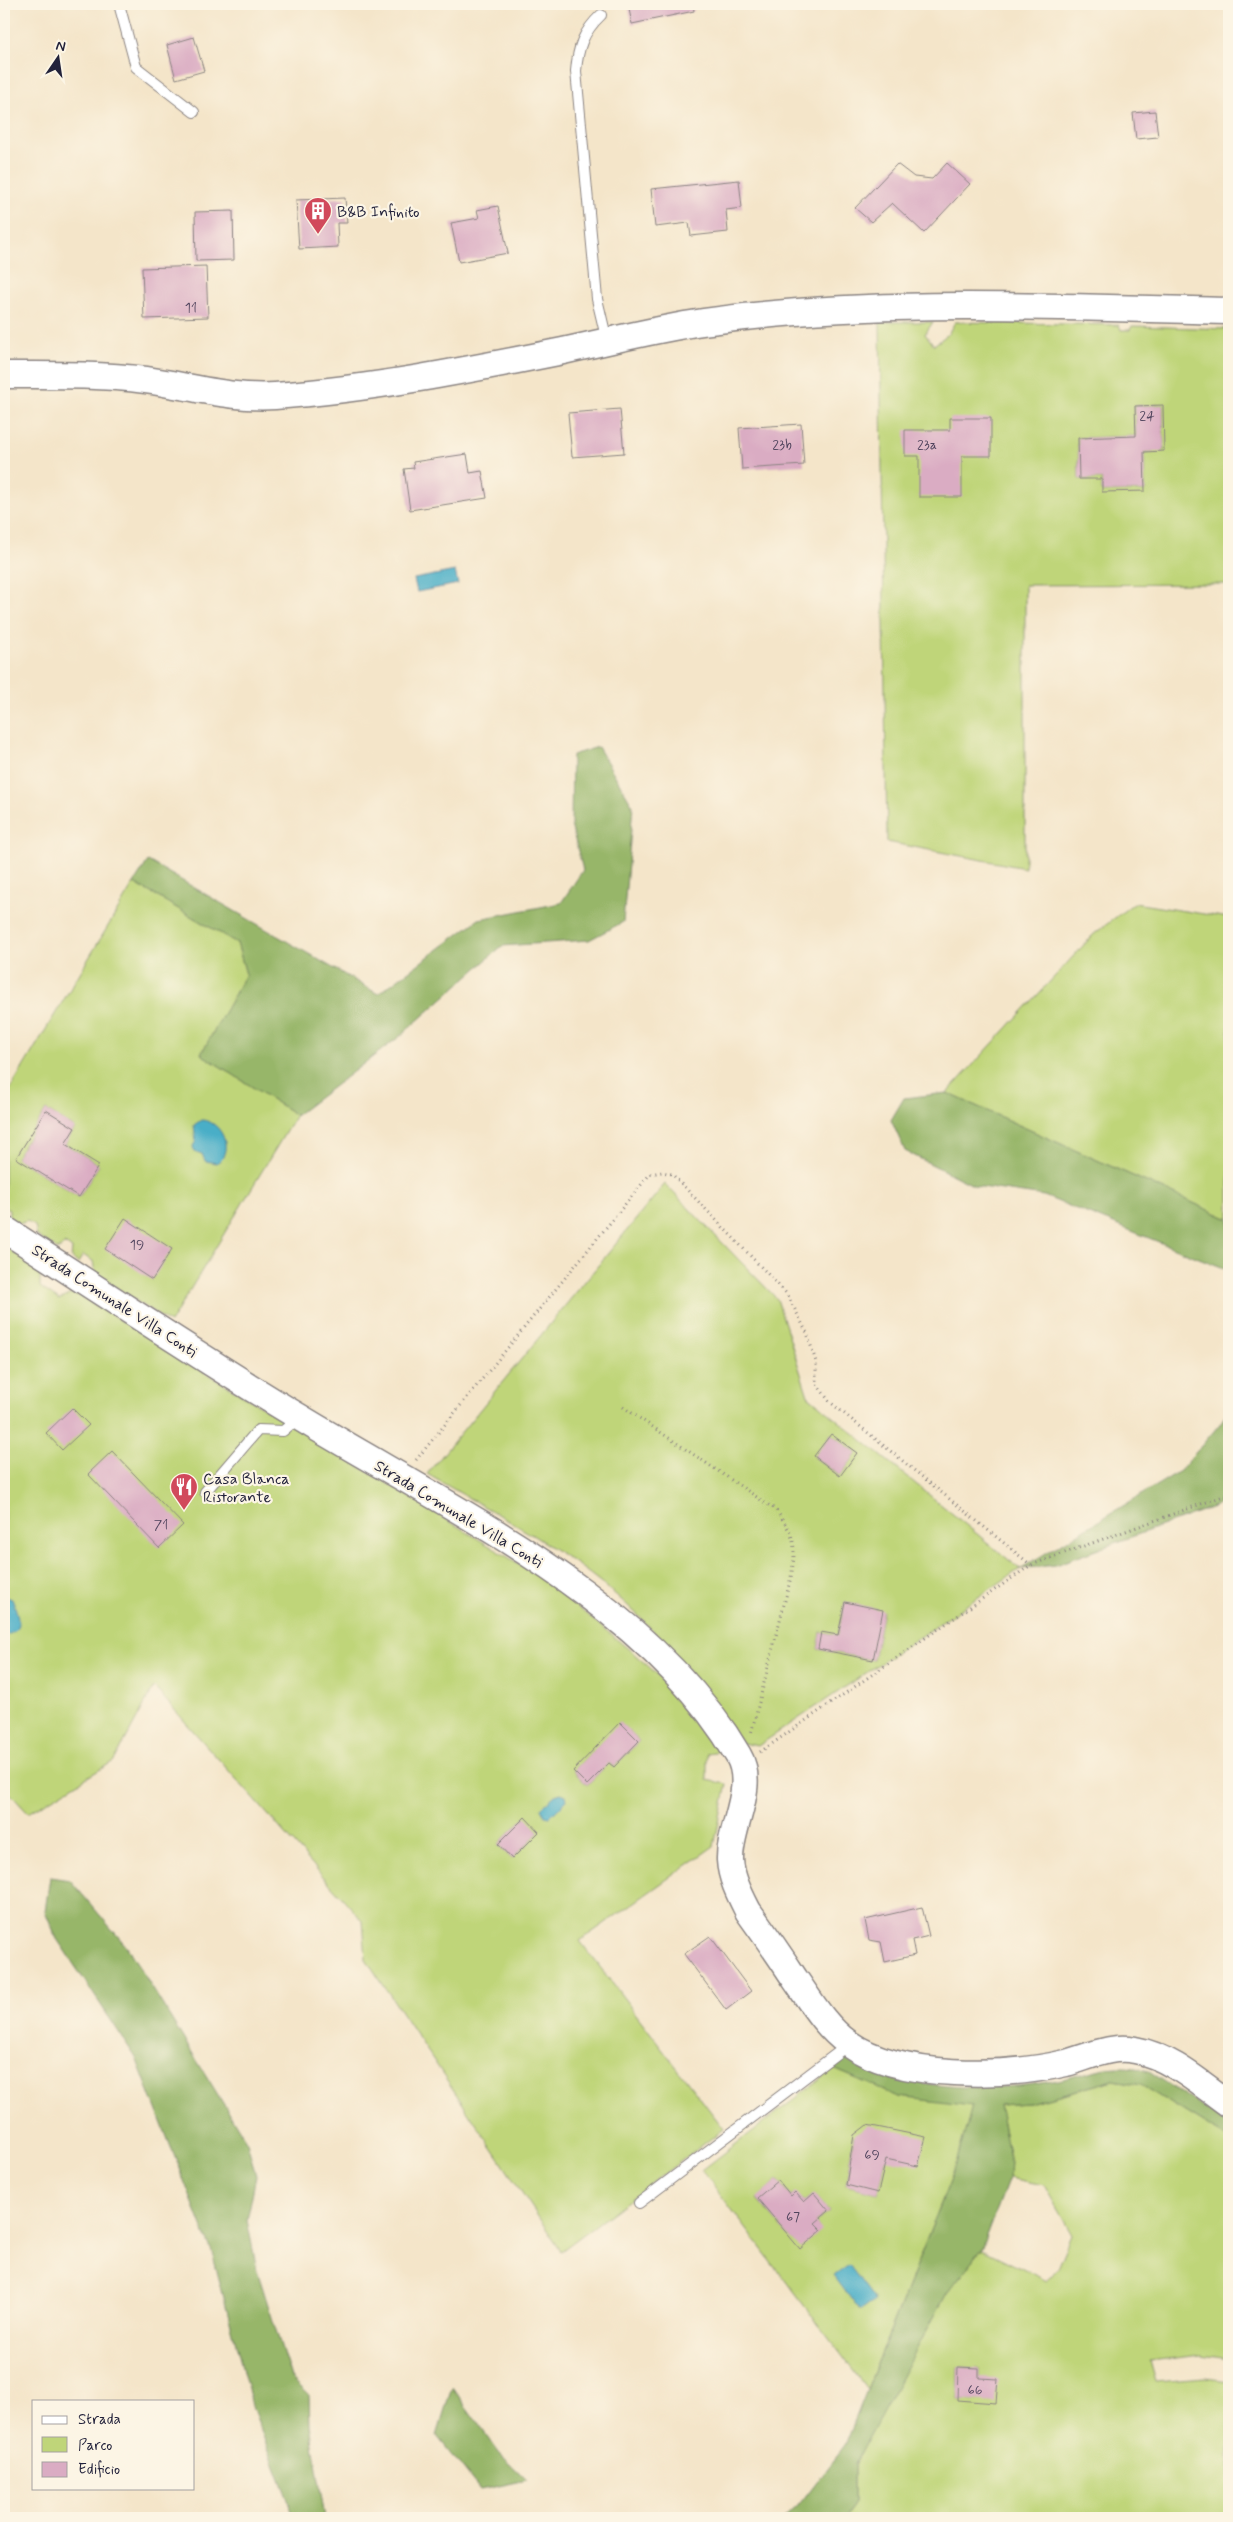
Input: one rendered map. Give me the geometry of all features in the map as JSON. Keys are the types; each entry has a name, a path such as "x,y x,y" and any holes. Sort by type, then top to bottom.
{"street":[{"path":"4,375 105,377 146,380 231,395 275,396 398,381 490,366 702,322 849,309 1016,307 1229,311"},
{"name":"Strada Comunale Villa Conti","path":"4,1229 299,1417 523,1549 600,1606 650,1649 678,1677 720,1728 743,1764"},
{"path":"743,1764 744,1785 731,1843 730,1863 738,1892 748,1910 822,2018 849,2044 894,2062 936,2070 972,2073 1020,2072 1067,2063 1106,2050 1136,2050 1168,2062 1229,2104"}],"lane":[{"path":"118,4 136,67 194,112"},
{"path":"601,14 582,37 576,71 595,280 607,341"},
{"path":"205,1492 258,1430 283,1431 299,1417"},
{"path":"640,2203 849,2044"}],"path":[{"path":"402,1477 650,1174 662,1172 672,1174 787,1294 807,1333 816,1362 816,1383 830,1402 1032,1566"},
{"path":"623,1406 776,1510 790,1531 796,1552 791,1577 743,1764"},
{"path":"743,1764 1032,1566 1229,1494"}],"green space":[{"path":"880,322 933,322 925,334 934,345 948,334 955,322 1119,325 1121,330 1130,330 1132,326 1229,329 1229,584 1025,585 1025,868 887,842","holes":["1163,405 1164,451 1144,452 1145,491 1102,492 1102,479 1079,479 1078,438 1136,436 1135,406"]},
{"path":"598,747 633,806 623,922 589,940 502,946 399,1037 296,1115 201,1054 246,974 237,943 134,883 148,861 378,994 479,919 561,903 583,870 571,825 572,755"},
{"path":"134,883 237,943 246,974 201,1054 296,1115 170,1323 95,1274 93,1261 83,1255 78,1263 71,1258 72,1249 65,1244 58,1250 37,1236 35,1226 27,1221 19,1224 9,1218 9,1210 4,1207 4,1099","holes":["46,1110 75,1128 65,1144 99,1165 79,1197 16,1158"]},
{"path":"1134,903 1229,918 1229,1219 947,1093 1093,935"},
{"path":"947,1093 1229,1219 1229,1270 1044,1196 975,1186 905,1151 891,1120 904,1098"},
{"path":"665,1184 777,1299 808,1396 1020,1569 758,1746 742,1743 673,1652 642,1619 603,1584 555,1549 427,1474","holes":["831,1434 857,1453 840,1476 814,1457","845,1602 883,1611 873,1660 818,1649 821,1632 838,1635"]},
{"path":"4,1246 40,1269 40,1287 59,1300 74,1292 534,1573 632,1652 682,1697 704,1723 721,1751 707,1753 707,1780 727,1784 714,1846 580,1941 724,2129 561,2251 366,1959 363,1921 154,1687 114,1761 28,1813 4,1787","holes":["620,1723 639,1741 614,1767 609,1763 587,1785 573,1771","524,1818 539,1832 512,1859 498,1844"]},
{"path":"1229,1410 1229,1501 1055,1565 1020,1569 1180,1471 1219,1425"},
{"path":"50,1877 70,1880 127,1947 247,2142 256,2176 247,2220 257,2270 291,2378 309,2395 310,2426 325,2518 295,2518 253,2409 212,2252 136,2058 57,1939 45,1911"},
{"path":"848,2058 879,2072 903,2079 946,2086 968,2087 1032,2084 1111,2067 1135,2068 1149,2071 1229,2125 1229,2139 1141,2085 1114,2080 1029,2103 999,2105 1010,2158 1009,2178 982,2249 947,2293 854,2465 854,2503 844,2518 784,2518 801,2502 845,2445 954,2171 972,2106 899,2097 834,2069"},
{"path":"834,2069 899,2097 973,2105 954,2171 867,2389 702,2170","holes":["854,2135 886,2159 878,2193 846,2185","778,2180 791,2196 795,2193 804,2202 814,2194 829,2211 815,2223 821,2230 800,2248 757,2199"]},
{"path":"1114,2080 1141,2085 1229,2139 1229,2359 1202,2355 1150,2361 1156,2382 1205,2378 1229,2381 1229,2518 844,2518 854,2503 854,2466 876,2421 947,2293 982,2249 1047,2281 1058,2268 1072,2235 1044,2185 1009,2178 1010,2157 999,2105 1029,2103","holes":["958,2367 979,2368 979,2378 996,2402 957,2400"]},
{"path":"452,2387 499,2453 527,2480 480,2490 437,2436"}],"water":[{"path":"455,571 458,584 417,592 414,579"},
{"path":"201,1120 208,1121 214,1125 220,1130 223,1137 225,1151 217,1163 205,1161 202,1154 194,1151 193,1146 196,1141 194,1125"},
{"path":"4,1596 12,1599 18,1616 18,1622 15,1631 4,1635"},
{"path":"561,1793 566,1795 567,1800 550,1817 545,1816 541,1808 555,1795"},
{"path":"849,2265 875,2300 860,2311 834,2276"}],"building":[{"path":"628,4 693,4 694,11 632,24"},
{"path":"194,37 204,71 176,79 167,45"},
{"path":"1155,111 1158,137 1136,139 1133,113"},
{"path":"947,163 970,184 924,233 892,203 871,222 855,208 897,164 914,177 932,179"},
{"path":"739,180 742,208 726,210 728,232 691,236 689,223 655,227 651,189"},
{"name":"B&B Infinito","path":"345,198 347,223 337,223 338,247 299,249 296,200"},
{"path":"498,206 508,253 459,262 451,223 479,218 477,210"},
{"path":"233,211 234,260 196,261 195,212"},
{"path":"206,266 208,317 144,319 142,268"},
{"path":"1163,405 1164,451 1144,452 1145,491 1102,492 1102,479 1079,479 1078,438 1136,436 1135,406"},
{"path":"620,409 624,453 572,457 568,413"},
{"path":"950,418 991,418 991,456 962,456 962,497 919,497 919,456 905,456 905,430 950,430"},
{"path":"801,424 804,465 742,469 739,428"},
{"path":"467,454 470,473 482,471 487,498 410,510 404,469 414,468 413,462"},
{"path":"46,1110 75,1128 65,1144 99,1165 79,1197 16,1158"},
{"path":"125,1218 172,1249 152,1280 105,1249"},
{"path":"72,1408 89,1425 62,1450 46,1433"},
{"path":"831,1434 857,1453 840,1476 814,1456"},
{"path":"112,1451 183,1525 159,1548 88,1474"},
{"path":"845,1602 883,1610 873,1660 818,1649 821,1632 838,1635"},
{"path":"620,1722 639,1741 614,1767 609,1763 587,1785 573,1771"},
{"path":"525,1817 539,1832 512,1859 498,1844"},
{"path":"922,1907 929,1936 912,1940 915,1955 885,1962 881,1942 869,1940 865,1920"},
{"path":"710,1936 751,1991 726,2010 684,1954"},
{"path":"867,2125 926,2137 918,2166 886,2159 878,2193 846,2185 854,2135"},
{"path":"778,2180 791,2196 795,2192 804,2202 814,2193 829,2211 815,2223 822,2230 800,2249 757,2198"},
{"path":"958,2367 979,2368 979,2378 998,2379 996,2403 957,2400"}],"place":[{"name":"B&B Infinito","path":"318,235"},
{"name":"Casa Blanca Ristorante","path":"184,1511"}]}
